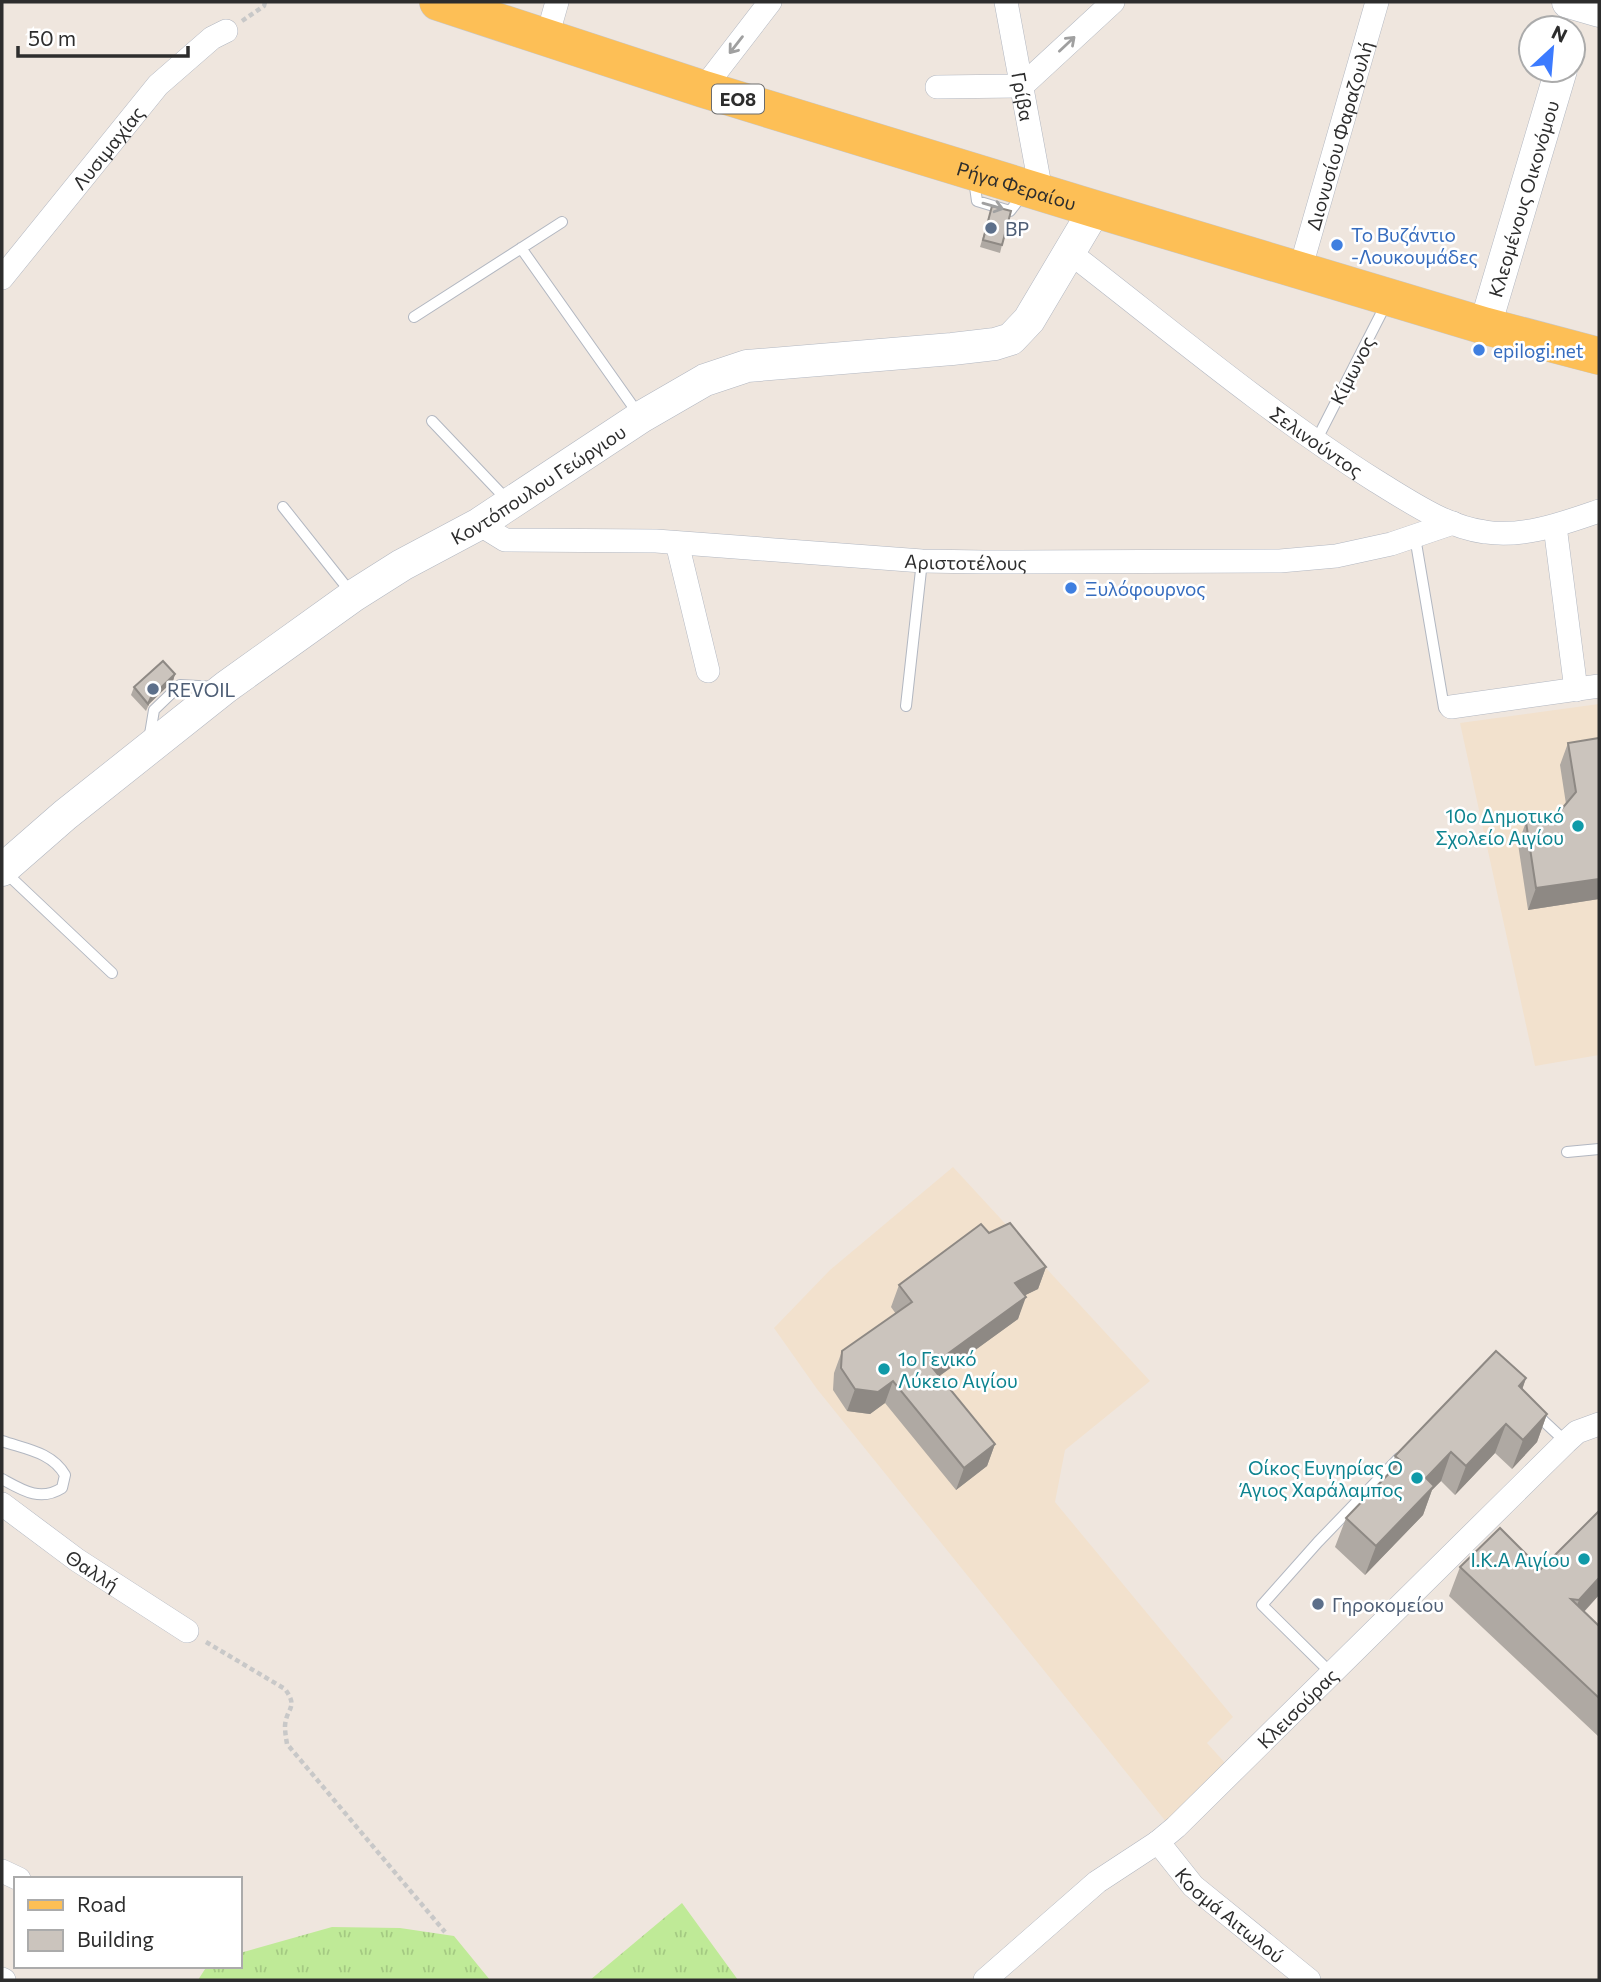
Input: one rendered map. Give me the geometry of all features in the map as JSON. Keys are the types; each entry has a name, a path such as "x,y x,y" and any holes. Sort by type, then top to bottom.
{"main road":[{"name":"Ρήγα Φεραίου","path":"438,2 703,89 1095,209 1485,326 1599,356"},
{"name":"Κλεομένους Οικονόμου","path":"1485,326 1557,84"},
{"name":"Κοντόπουλου Γεώργιου","path":"2,869 226,687 353,596 402,565 479,524 641,417 705,380 747,366 952,349 995,344 1011,339 1029,320 1095,209"}],"street":[{"path":"547,37 557,2"},
{"path":"703,89 770,2"},
{"name":"Γρίβα","path":"1006,2 1022,86 1035,189"},
{"path":"937,87 1022,86 1113,2"},
{"name":"Διονυσίου Φαραζουλή","path":"1300,271 1377,2"},
{"name":"Λυσιμαχίας","path":"2,278 158,85 212,38 226,32"},
{"name":"Σελινούντος","path":"1069,252 1315,443 1452,523 1471,530 1501,533 1555,526 1599,511"},
{"name":"Αριστοτέλους","path":"479,524 505,540 677,543 922,561 1280,561 1336,556 1391,544 1452,523"},
{"path":"1555,526 1576,690"},
{"path":"677,543 708,671"},
{"path":"1451,707 1599,687"},
{"name":"Κλεισούρας","path":"985,1980 1097,1882 1158,1842 1566,1442 1577,1432 1599,1424"},
{"name":"Θαλλή","path":"2,1504 77,1560 187,1631"},
{"name":"Κοσμά Αιτωλού","path":"1158,1842 1194,1886 1309,1980"}],"lane":[{"path":"414,317 562,222"},
{"path":"521,248 641,417"},
{"name":"Κίμωνος","path":"1315,443 1390,297"},
{"path":"432,421 511,504"},
{"path":"283,507 353,596"},
{"path":"1415,537 1444,708 1451,707"},
{"path":"906,706 922,561"},
{"path":"2,869 112,972"},
{"path":"1567,1152 1599,1149"},
{"path":"1526,1405 1566,1442"},
{"path":"2,1441 47,1456 59,1464 65,1475 62,1488 51,1495 28,1493 2,1479"},
{"path":"1331,1673 1262,1605 1318,1542 1411,1446"}],"path":[{"path":"187,1631 285,1689 292,1698 292,1710 285,1724 287,1744 445,1932"}],"shaded area":[{"path":"1599,704 1599,1055 1535,1066 1460,723"},
{"path":"953,1167 1150,1381 1065,1450 1055,1502 1233,1717 1207,1743 1226,1764 1167,1823 817,1389 774,1328 830,1270"}],"green space":[{"path":"682,1903 738,1980 590,1980"},
{"path":"332,1927 400,1928 454,1936 490,1980 198,1980 206,1968 242,1968 242,1952"}],"building":[{"path":"992,206 1011,211 1002,245 983,240"},
{"path":"163,661 175,674 151,697 148,704 134,687"},
{"name":"10o Δημοτικό Σχολείο Αιγίου","path":"1599,738 1599,879 1536,888 1526,822 1555,817 1576,792 1568,743"},
{"name":"1o Γενικό Λύκειο Αιγίου","path":"1010,1223 1046,1267 1015,1283 1026,1297 931,1366 995,1444 964,1468 893,1381 878,1392 855,1389 841,1368 842,1351 912,1302 899,1285 981,1224 989,1233"},
{"name":"Οίκος Ευγηρίας Ο Άγιος Χαράλαμπος","path":"1496,1351 1526,1378 1519,1386 1547,1414 1523,1440 1506,1424 1466,1466 1451,1452 1426,1478 1434,1486 1376,1546 1346,1518 1401,1461 1395,1456"},
{"path":"1599,1511 1599,1578 1579,1600 1571,1599 1599,1626 1599,1698 1460,1567 1500,1528 1541,1569"}],"place":[{"name":"BP","path":"991,228"},
{"name":"Το Βυζάντιο -Λουκουμάδες","path":"1337,245"},
{"name":"epilogi.net","path":"1479,350"},
{"name":"Ξυλόφουρνος","path":"1071,588"},
{"name":"REVOIL","path":"153,689"},
{"name":"10o Δημοτικό Σχολείο Αιγίου","path":"1578,826"},
{"name":"1o Γενικό Λύκειο Αιγίου","path":"884,1369"},
{"name":"Οίκος Ευγηρίας Ο Άγιος Χαράλαμπος","path":"1417,1478"},
{"name":"Ι.Κ.Α Αιγίου","path":"1584,1559"},
{"name":"Γηροκομείου","path":"1318,1604"}]}
